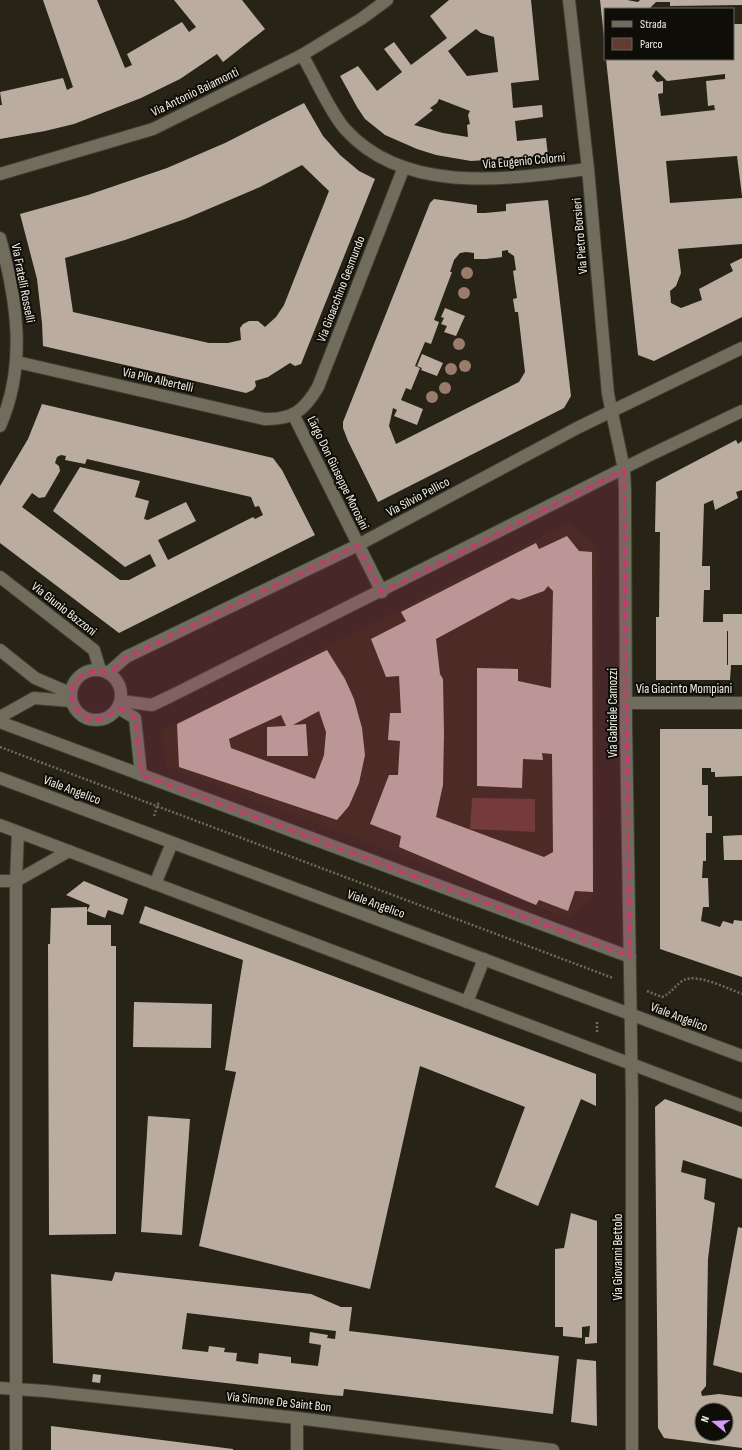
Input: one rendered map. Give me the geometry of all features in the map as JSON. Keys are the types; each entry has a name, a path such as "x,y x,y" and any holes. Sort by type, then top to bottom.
{"street":[{"name":"Via Antonio Baiamonti","path":"0,174 153,129 302,55 361,19 387,0"},
{"name":"Via Pietro Borsieri","path":"569,0 588,169 608,394 624,469"},
{"name":"Via Eugenio Colorni","path":"302,55 344,128 353,137 370,149 404,167 452,177 489,179 521,177 588,169"},
{"name":"Via Gioacchino Gesmundo","path":"293,414 310,400 318,387 404,167"},
{"name":"Via Fratelli Rosselli","path":"0,238 14,297 17,331 17,362 11,394 0,426"},
{"name":"Via Silvio Pellico","path":"104,671 126,657 358,544 579,427 742,348"},
{"name":"Via Pilo Albertelli","path":"17,362 264,419 286,418 293,414"},
{"path":"120,704 152,705 382,592 742,411"},
{"name":"Largo Don Giuseppe Morosini","path":"293,414 382,592"},
{"name":"Via Gabriele Camozzi","path":"624,469 630,1014"},
{"name":"Via Giunio Bazzoni","path":"0,578 94,650 104,671"},
{"path":"0,650 35,678 71,697 80,716 88,720 96,721 113,715 120,704 119,684 104,671 84,672 78,678 71,697"},
{"path":"0,717 34,698 71,697"},
{"name":"Via Giacinto Mompiani","path":"626,703 742,703"},
{"path":"120,704 135,718 140,775"},
{"path":"0,722 630,957"},
{"name":"Viale Angelico","path":"0,778 484,958 742,1056"},
{"path":"0,825 742,1106"},
{"path":"16,1450 16,881 18,832"},
{"path":"155,884 172,843"},
{"path":"0,881 16,881 69,852"},
{"path":"467,1002 484,958"},
{"name":"Via Giovanni Bettolo","path":"630,1014 632,1450"},
{"name":"Via Simone De Saint Bon","path":"0,1388 297,1418 553,1450"},
{"path":"297,1418 297,1450"}],"path":[{"path":"0,747 593,971"},
{"path":"154,816 160,800"},
{"path":"662,997 670,994 684,980 693,977 742,994"}],"highlighted area":[{"path":"624,469 630,957 141,775 135,718 118,708 105,719 88,720 75,709 70,693 73,684 84,673 100,670 108,673 126,657 358,545 382,592"}],"shaded area":[{"path":"570,522 597,546 596,895 569,919 165,767 162,730"}],"green space":[{"path":"472,798 535,799 535,832 470,829"}],"building":[{"path":"43,0 97,0 125,68 132,65 127,54 182,22 189,32 196,27 174,0 242,0 265,29 223,62 217,54 180,79 141,98 74,124 0,139 0,105 2,105 0,92 63,78 67,90 73,87"},
{"path":"449,0 531,0 539,80 511,83 513,108 542,105 543,117 515,121 517,141 546,138 548,156 471,161 436,155 417,149 385,135 365,119 340,76 358,66 377,91 402,72 384,49 394,42 411,65 447,38 430,16","holes":["476,29 481,33 494,37 498,72 467,76 448,51","439,99 470,111 468,115 470,124 467,125 468,137 443,133 414,125 433,110 430,108 437,103"]},
{"path":"600,0 627,0 638,2 640,0 742,0 742,5 670,6 670,2 656,2 650,8 604,8 604,37"},
{"path":"734,24 742,24 742,196 737,156 666,161 670,203 742,198 742,244 678,249 681,273 676,286 670,291 671,303 681,308 702,300 699,289 733,271 730,264 742,258 742,317 654,361 638,355 606,60 734,60","holes":["656,70 667,81 725,74 725,79 706,81 708,106 714,105 715,110 661,116 658,94 663,93 663,81 657,82 652,76"]},
{"path":"304,103 323,136 340,155 359,171 375,179 301,364 295,366 290,363 268,377 255,381 256,386 253,390 246,393 43,346 37,279 20,214 88,195 167,168 225,143","holes":["302,165 329,191 284,305 276,317 265,327 258,321 249,321 243,324 240,328 241,340 228,343 209,343 73,312 65,258 125,240 185,219 260,187"]},
{"path":"434,199 477,205 477,213 485,213 506,211 506,204 548,200 571,396 564,408 378,502 348,441 343,428 343,422 430,203","holes":["508,250 508,252 514,256 516,270 513,271 517,298 513,299 515,312 518,312 525,372 519,382 396,444 389,426 393,408 397,410 394,416 417,425 423,409 401,400 406,388 411,390 420,368 415,366 425,342 431,344 439,322 434,320 452,272 450,272 454,260 460,253 466,252 474,253 474,259 502,257 502,251"]},
{"path":"445,308 465,316 456,336 444,332 447,326 441,324 444,318 441,317"},
{"path":"422,354 443,363 437,376 421,370 422,368 417,366"},
{"path":"42,404 273,458 282,470 315,535 119,633 0,543 0,486 28,439","holes":["61,455 66,456 65,460 85,464 87,459 251,497 255,507 259,506 263,515 255,519 253,517 168,560 158,540 196,521 186,502 148,520 144,519 149,501 135,497 140,481 80,467 53,511 125,567 150,554 156,566 129,580 120,580 22,507 32,493 39,498 45,497 60,471 59,466 55,463 57,457"]},
{"path":"736,440 738,444 742,441 742,490 736,492 738,498 715,510 713,500 704,504 702,566 710,566 710,590 704,590 703,622 723,622 723,614 742,614 742,665 731,665 730,680 656,680 656,617 659,617 660,532 655,532 656,482","holes":["727,631 728,665 727,665"]},
{"path":"567,536 579,551 592,552 593,892 575,891 568,911 539,900 536,905 399,847 401,836 370,824 389,775 398,775 400,741 388,740 390,713 401,713 399,676 386,677 371,639 406,621 401,612 536,543 539,549","holes":["548,586 553,591 551,688 518,681 518,669 477,668 477,786 522,788 523,759 543,760 542,753 552,754 553,852 544,857 436,817 443,785 444,734 443,679 440,674 436,639 512,598 519,600 544,591"]},
{"path":"327,650 345,679 354,699 362,728 365,755 359,783 349,806 337,820 179,767 177,724","holes":["319,711 326,732 324,755 315,779 231,748 229,739 281,715 286,726 267,727 267,756 308,756 306,724 293,725"]},
{"path":"660,729 742,729 742,776 715,777 715,772 711,772 711,768 702,768 702,785 708,785 708,816 712,816 712,833 706,833 706,861 703,861 702,878 708,878 709,907 703,907 701,921 720,927 723,921 733,924 734,920 742,921 742,977 660,949"},
{"path":"742,835 742,860 724,860 723,836"},
{"path":"84,881 128,899 123,915 108,910 105,918 87,911 90,905 66,895"},
{"path":"145,906 596,1074 596,1106 581,1099 538,1206 495,1187 525,1107 420,1066 370,1289 199,1246 236,1072 225,1070 243,960 139,923"},
{"path":"87,907 87,925 111,925 111,946 116,946 116,1234 49,1235 48,944 50,944 51,908"},
{"path":"134,1002 212,1004 211,1048 133,1047"},
{"path":"665,1099 742,1127 742,1179 683,1160 681,1172 706,1179 704,1199 715,1203 708,1259 706,1386 701,1392 702,1396 719,1394 742,1397 742,1448 695,1442 734,1442 734,1402 694,1402 694,1442 664,1438 658,1428 655,1107"},
{"path":"148,1116 190,1119 182,1235 141,1232"},
{"path":"571,1213 597,1221 597,1343 585,1344 585,1337 589,1337 590,1326 582,1327 582,1338 563,1336 563,1327 555,1327 555,1249 564,1248"},
{"path":"738,1227 742,1228 742,1373 713,1365"},
{"path":"115,1272 311,1294 341,1307 352,1307 349,1331 559,1356 553,1414 344,1389 343,1396 330,1395 53,1363 51,1274 112,1281","holes":["187,1313 336,1331 335,1339 327,1338 328,1335 310,1332 309,1343 321,1345 318,1366 291,1363 291,1357 259,1353 258,1364 236,1361 237,1353 224,1352 225,1348 209,1346 208,1352 182,1349"]},
{"path":"577,1359 596,1361 597,1426 571,1422"},
{"path":"93,1374 101,1375 100,1383 92,1382"},
{"path":"51,1426 233,1449 233,1450 51,1450"}]}
